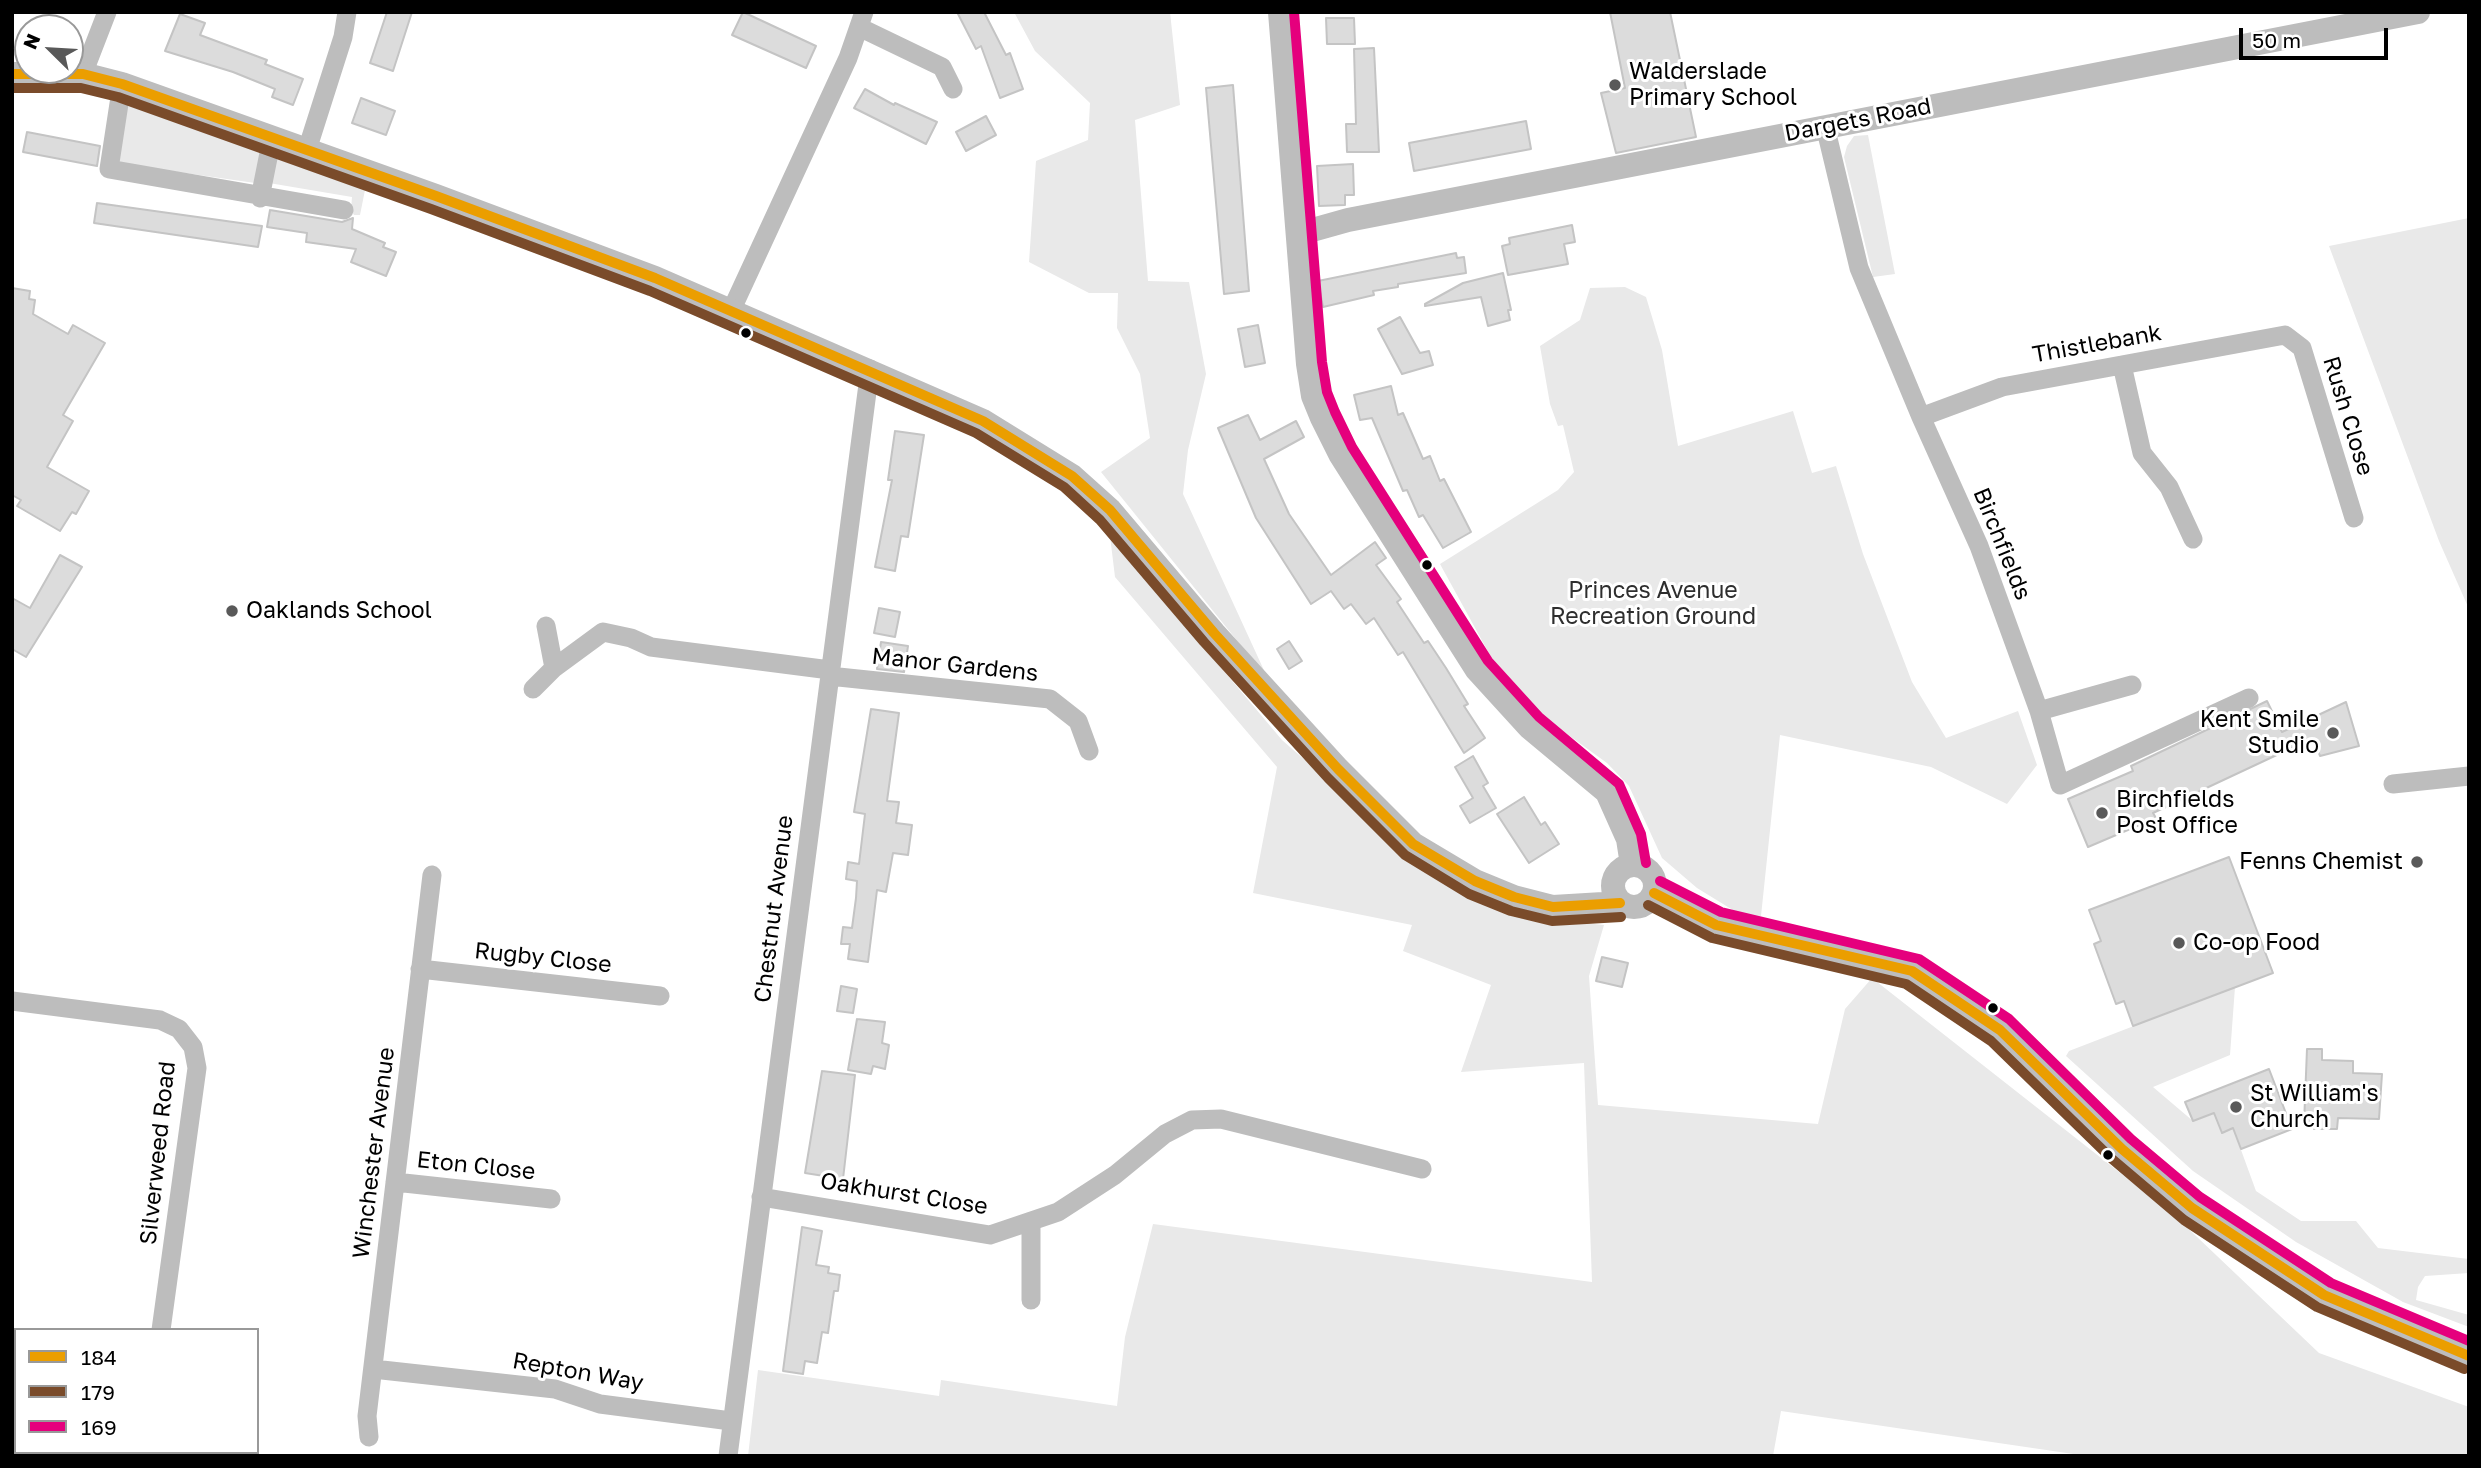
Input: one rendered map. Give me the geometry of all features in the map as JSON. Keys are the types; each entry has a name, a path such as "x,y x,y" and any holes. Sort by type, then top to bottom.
{"street":[{"path":"84,71 107,12"},
{"path":"307,150 343,37 346,12"},
{"path":"1280,12 1308,364 1313,396 1334,442 1477,670 1528,727 1607,792 1628,839 1632,865"},
{"name":"Dargets Road","path":"1298,234 1348,220 2418,12"},
{"path":"732,310 863,20 943,67 953,89"},
{"path":"84,74 122,84 617,263 870,369 1003,432 1072,476 1092,493 1338,769 1413,844 1475,881 1514,897 1553,907 1620,902 1640,907 1654,892"},
{"path":"122,84 108,169 344,211"},
{"name":"Birchfields","path":"1825,127 1859,268 1921,417 1979,546 2039,711 2060,785 2249,698"},
{"path":"260,198 272,138"},
{"name":"Thistlebank","path":"1921,417 2002,387 2285,335"},
{"name":"Rush Close","path":"2285,335 2302,348 2354,518"},
{"path":"2122,365 2142,453 2169,487 2193,539"},
{"name":"Chestnut Avenue","path":"728,1456 870,369"},
{"path":"533,689 554,668 546,626"},
{"name":"Manor Gardens","path":"554,668 603,632 631,638 651,647 830,673 1051,699 1078,721 1089,751"},
{"path":"2039,711 2132,685"},
{"path":"2393,784 2469,776"},
{"path":"1620,902 1613,883 1619,871 1632,865 1651,873 1654,892"},
{"name":"Winchester Avenue","path":"369,1437 367,1416 432,875"},
{"path":"1654,892 1716,925 1912,971 2000,1030 2122,1149 2192,1208 2324,1295 2469,1356"},
{"name":"Rugby Close","path":"420,969 660,996"},
{"name":"Silverweed Road","path":"12,1001 160,1020 179,1029 193,1047 197,1068 161,1328"},
{"name":"Oakhurst Close","path":"761,1197 990,1235 1058,1212 1115,1175 1165,1134 1192,1120 1221,1119 1422,1169"},
{"name":"Eton Close","path":"395,1182 551,1199"},
{"path":"1031,1221 1031,1300"},
{"name":"Repton Way","path":"373,1369 555,1389 600,1404 732,1421"}],"green space":[{"path":"1014,12 1170,12 1180,105 1135,120 1148,281 1189,282 1206,374 1188,450 1183,494 1268,679 1101,472 1150,438 1140,374 1117,328 1118,293 1089,293 1029,262 1036,161 1088,140 1090,103 1035,51"},
{"path":"125,102 265,154 255,183 115,163"},
{"path":"1868,135 1895,274 1873,277 1844,157 1854,136"},
{"path":"272,155 365,190 360,215 354,215 351,210 352,197 269,183"},
{"path":"2469,218 2469,609 2439,541 2329,246"},
{"name":"Princes Avenue Recreation Ground","path":"1625,287 1646,297 1662,350 1678,446 1793,411 1812,473 1836,466 1863,554 1912,682 1946,738 2018,711 2037,765 2007,804 1931,767 1780,735 1761,916 1741,915 1697,888 1662,858 1629,786 1607,763 1538,713 1502,677 1440,564 1558,490 1574,472 1563,425 1558,426 1550,404 1540,346 1580,320 1590,288"},
{"path":"1110,536 1282,740 1431,871 1516,909 1555,920 1604,925 1589,976 1598,1105 1818,1124 1845,1009 1872,978 2175,1216 2319,1353 2469,1407 2469,1456 2087,1456 1781,1411 1773,1456 748,1456 758,1370 939,1396 941,1380 1117,1406 1125,1337 1153,1224 1592,1282 1584,1063 1461,1072 1491,985 1403,951 1412,925 1253,893 1277,767 1115,577"},
{"path":"2235,987 2230,1055 2153,1087 2193,1121 2214,1113 2222,1133 2233,1128 2256,1191 2301,1221 2356,1221 2378,1248 2469,1259 2469,1273 2425,1276 2418,1287 2416,1300 2469,1315 2469,1327 2403,1302 2296,1242 2193,1171 2066,1056 2069,1051"}],"building":[{"path":"387,12 412,12 393,71 370,63"},
{"path":"743,12 816,46 806,68 732,35"},
{"path":"957,12 984,12 1006,55 1010,53 1023,89 1000,98 981,46 976,49"},
{"name":"Walderslade Primary School","path":"1610,12 1670,12 1696,137 1616,153 1601,93 1625,88"},
{"path":"180,14 205,23 200,35 267,60 265,64 303,79 293,105 272,97 275,89 233,72 165,51"},
{"path":"1326,18 1354,18 1355,44 1327,44"},
{"path":"1374,48 1379,152 1347,152 1346,124 1356,124 1354,49"},
{"path":"1233,85 1249,291 1224,294 1206,88"},
{"path":"865,89 894,105 895,103 937,122 926,144 854,108"},
{"path":"361,98 395,111 386,135 352,123"},
{"path":"986,116 996,135 966,151 956,132"},
{"path":"1526,121 1531,149 1414,171 1409,143"},
{"path":"27,132 100,146 97,166 23,152"},
{"path":"1353,164 1354,195 1345,195 1345,205 1319,206 1317,166"},
{"path":"97,203 262,226 258,247 94,223"},
{"path":"270,210 342,222 353,218 352,229 385,243 383,247 396,252 386,276 351,262 356,249 306,242 307,233 267,227"},
{"path":"1572,225 1575,242 1564,244 1568,264 1508,275 1502,246 1510,244 1509,238"},
{"path":"1456,253 1457,258 1464,257 1466,273 1398,284 1398,287 1373,291 1374,295 1323,307 1318,281"},
{"path":"1503,273 1511,310 1508,310 1510,320 1488,326 1481,297 1425,306 1463,283"},
{"path":"12,288 30,291 29,299 35,300 33,314 68,334 73,325 105,343 63,415 73,421 47,467 89,491 76,514 72,512 60,531 17,506 21,500 12,495"},
{"path":"1400,317 1420,353 1429,351 1433,365 1402,374 1378,329"},
{"path":"1258,325 1265,363 1245,367 1238,329"},
{"path":"1391,386 1398,415 1403,413 1423,459 1430,456 1440,481 1444,479 1471,532 1443,548 1423,515 1419,517 1407,490 1403,491 1372,418 1360,420 1354,395"},
{"path":"1248,415 1260,440 1296,421 1304,437 1264,459 1289,514 1331,575 1375,542 1386,558 1376,565 1401,599 1397,602 1424,643 1428,641 1446,668 1468,704 1464,706 1485,738 1464,753 1403,652 1398,655 1374,618 1366,624 1351,604 1344,609 1331,591 1311,604 1256,518 1218,428"},
{"path":"895,431 924,435 908,537 901,536 895,571 875,567 892,480 888,480"},
{"path":"60,555 82,567 26,657 12,649 12,598 30,608"},
{"path":"879,608 900,612 895,637 874,633"},
{"path":"1289,641 1302,661 1289,669 1277,649"},
{"path":"881,642 908,646 904,672 877,669"},
{"path":"2267,701 2282,732 2346,702 2359,746 2320,756 2313,738 2153,813 2156,818 2088,847 2068,799 2133,771 2131,766"},
{"path":"871,709 899,713 887,801 899,802 896,823 912,825 908,855 893,853 886,892 877,890 868,962 848,959 850,944 841,944 843,927 852,928 856,898 857,881 846,879 848,862 859,864 865,814 854,812"},
{"path":"1473,756 1488,783 1483,786 1496,808 1470,823 1460,806 1473,798 1455,767"},
{"path":"1524,797 1541,825 1545,822 1559,844 1529,863 1497,814"},
{"name":"Co-op Food","path":"2229,857 2273,973 2133,1026 2124,1001 2116,1004 2094,944 2101,941 2089,910"},
{"path":"1602,957 1628,963 1622,987 1596,981"},
{"path":"841,986 857,989 853,1013 837,1011"},
{"path":"857,1019 885,1022 882,1043 889,1045 885,1069 873,1066 871,1074 848,1070"},
{"path":"2307,1049 2322,1049 2322,1060 2353,1061 2353,1073 2382,1074 2379,1119 2338,1118 2337,1129 2314,1129 2314,1121 2304,1124"},
{"name":"St William's Church","path":"2269,1069 2292,1129 2241,1149 2233,1128 2222,1133 2214,1113 2193,1121 2185,1102"},
{"path":"822,1071 855,1075 843,1179 805,1173"},
{"path":"802,1227 822,1231 816,1265 829,1267 828,1273 840,1275 838,1291 834,1291 828,1333 822,1332 817,1363 805,1361 803,1374 783,1371"}],"transit line":[{"name":"169","path":"1294,12 1322,362 1327,392 1335,412 1352,447 1488,661 1539,717 1619,784 1641,834 1646,863"},
{"name":"184","path":"12,74 83,74 122,84 436,196 655,278 983,421 1072,476 1110,510 1214,633 1338,769 1413,844 1475,881 1514,897 1553,907 1620,903"},
{"name":"179","path":"12,88 81,88 118,97 431,209 650,291 976,433 1064,487 1100,520 1204,642 1328,778 1405,855 1469,894 1511,911 1552,921 1621,917"},
{"name":"169","path":"1660,881 1721,912 1919,959 2009,1019 2131,1139 2200,1197 2331,1283 2469,1341"},
{"name":"184","path":"1654,893 1716,925 1912,971 2000,1030 2122,1149 2192,1208 2324,1295 2469,1356"},
{"name":"179","path":"1648,905 1712,938 1906,984 1991,1041 2112,1159 2184,1220 2317,1307 2464,1369"}],"place":[{"name":"Walderslade Primary School","path":"1615,85"},
{"name":"Oaklands School","path":"232,611"},
{"name":"Kent Smile Studio","path":"2333,733"},
{"name":"Birchfields Post Office","path":"2102,813"},
{"name":"Fenns Chemist","path":"2417,862"},
{"name":"Co-op Food","path":"2179,943"},
{"name":"St William's Church","path":"2236,1107"}]}
